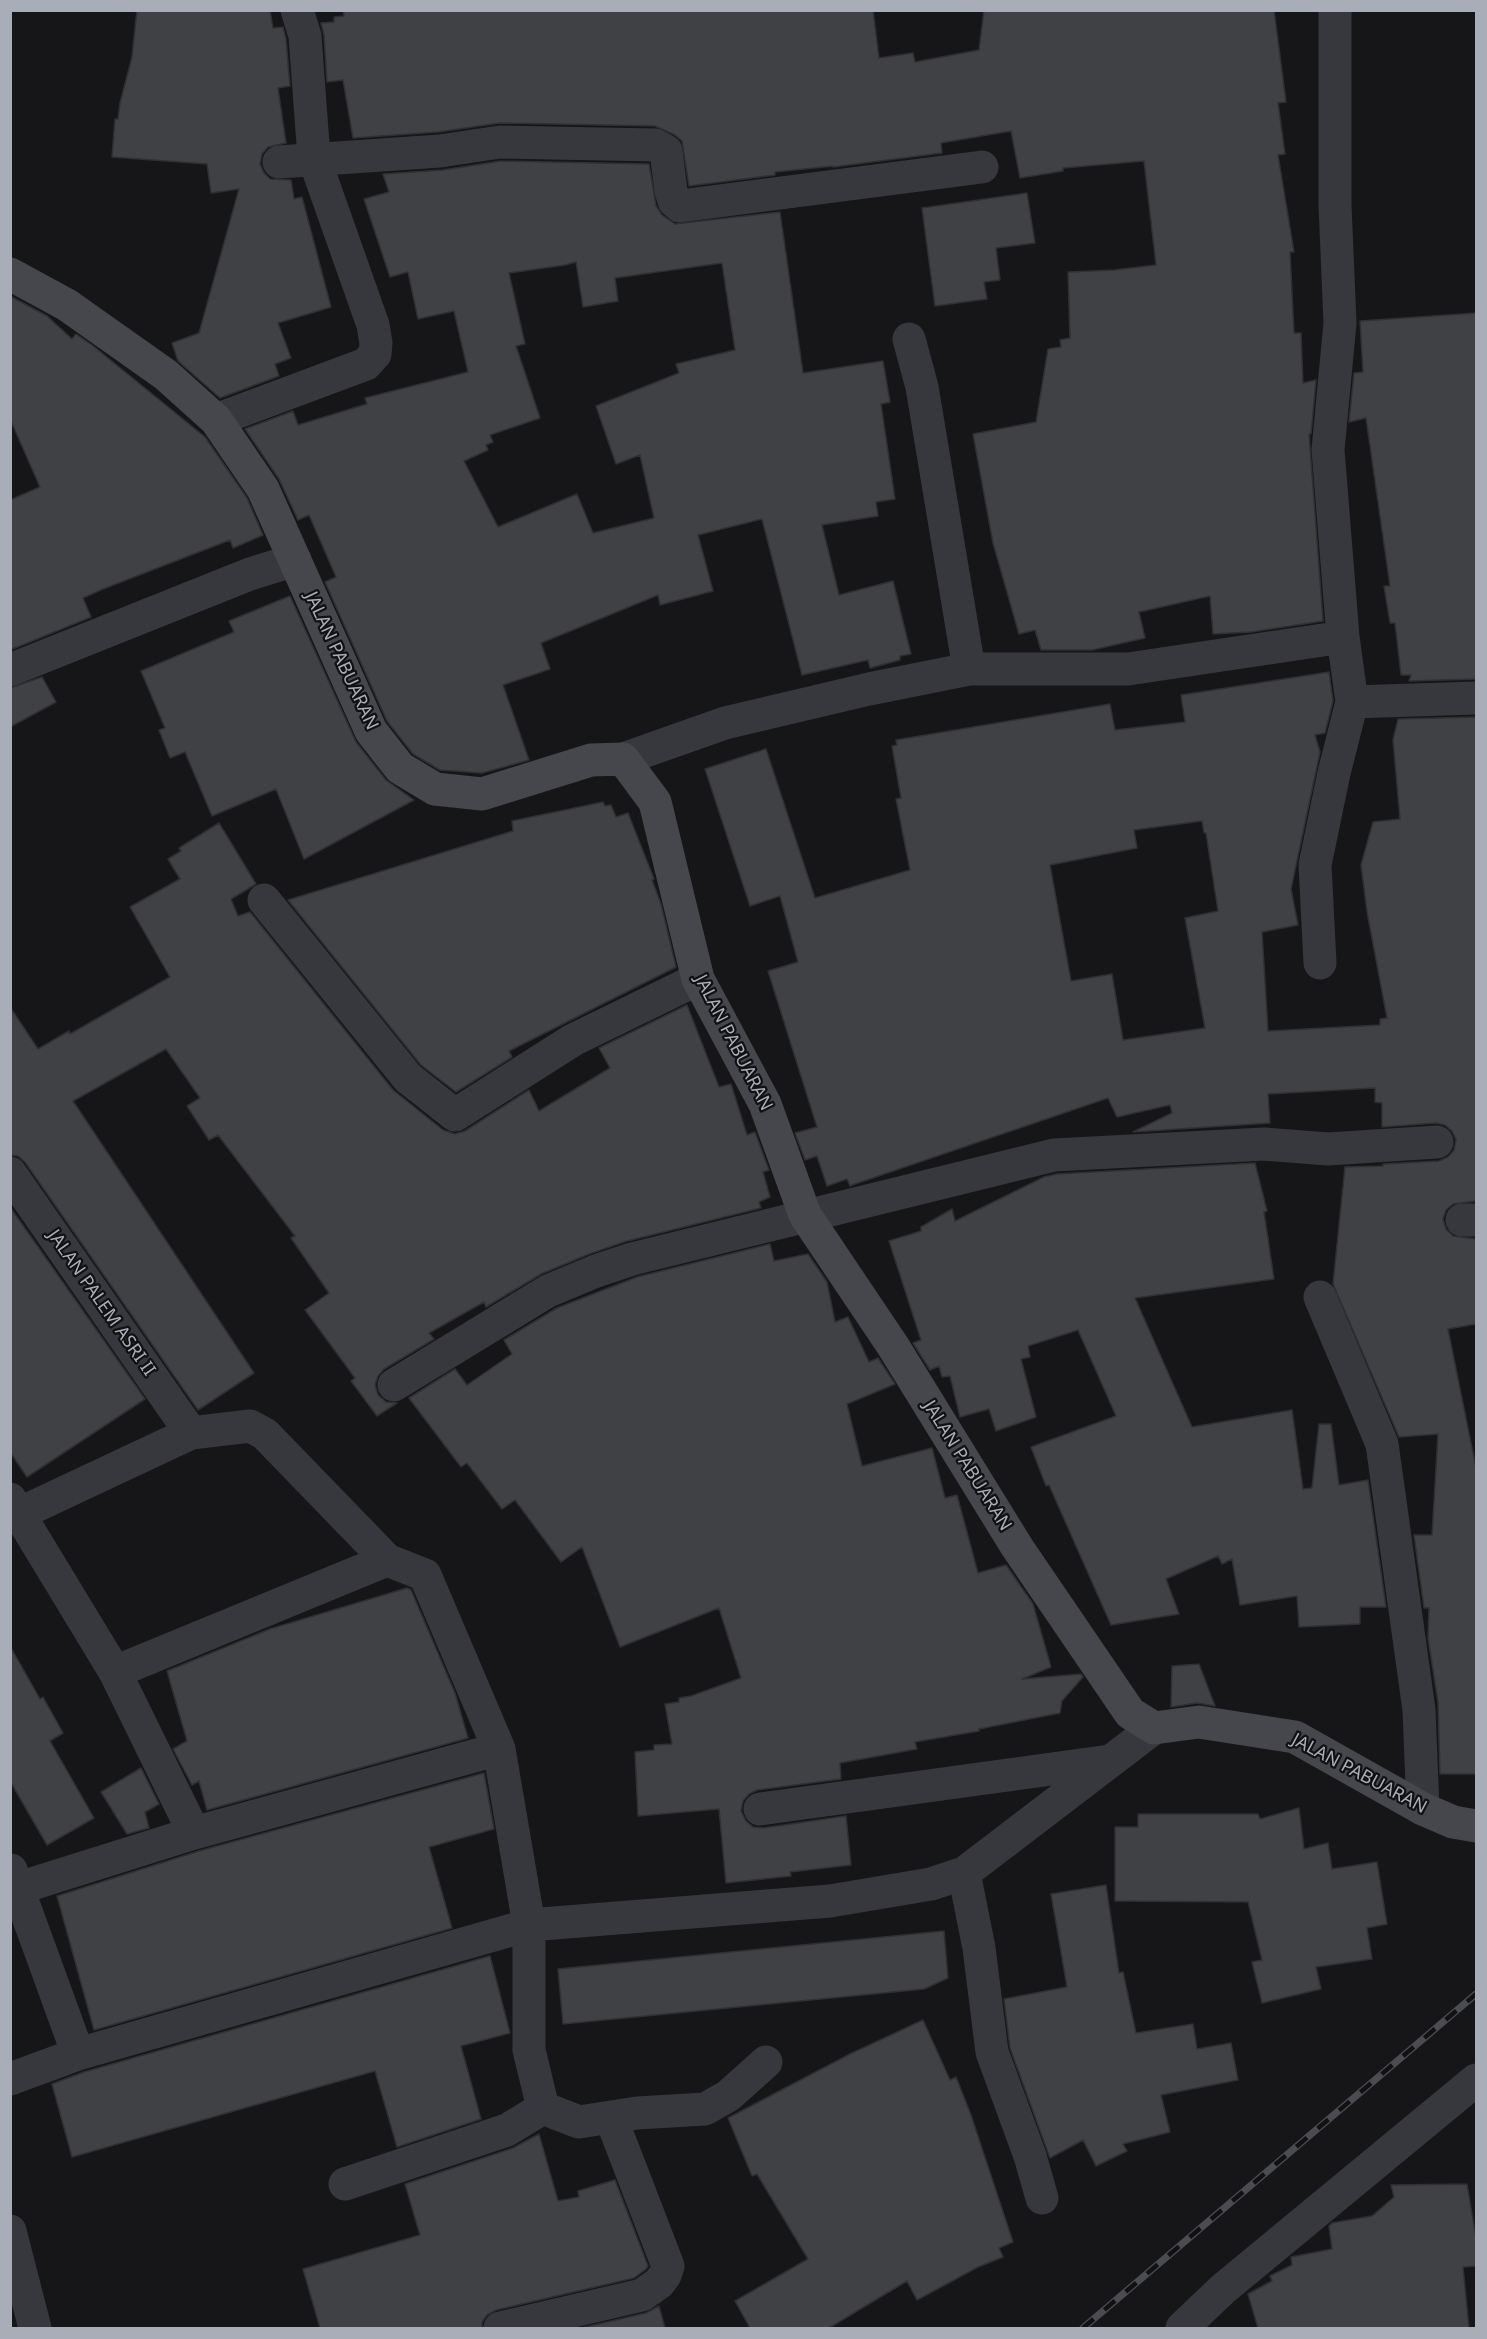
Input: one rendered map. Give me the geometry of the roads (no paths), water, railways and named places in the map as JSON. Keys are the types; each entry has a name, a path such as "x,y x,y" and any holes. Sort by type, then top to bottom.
{"street":[{"path":"216,420 366,364 375,354 373,325 315,158 305,36 297,10"},
{"path":"1320,963 1315,865 1334,772 1352,702 1343,637 1328,450 1340,323 1335,205 1335,10"},
{"path":"279,162 440,151 500,142 656,145 666,151 671,191 674,201 680,206 982,167"},
{"name":"JALAN PABUARAN","path":"10,274 67,305 148,362 216,420 263,489 371,730 400,768 435,789 482,794 591,760 623,759 655,802 698,979 765,1104 805,1215 893,1346 1037,1577 1130,1713 1154,1728 1199,1722 1295,1737 1423,1809 1453,1822 1476,1826"},
{"path":"909,339 922,387 969,669"},
{"path":"10,670 250,574 295,560"},
{"path":"623,759 725,723 869,689 969,669 1128,669 1343,637"},
{"path":"1352,702 1476,698"},
{"path":"264,900 408,1078 455,1115 573,1040 698,979"},
{"path":"394,1385 548,1291 596,1271 632,1259 805,1215 1054,1155 1264,1144 1328,1149 1437,1142"},
{"name":"JALAN PALEM ASRI II","path":"10,1173 191,1433"},
{"path":"1320,1297 1382,1444 1419,1710 1423,1809"},
{"path":"194,1833 115,1672 14,1510 191,1433 250,1426 265,1434 387,1560 425,1575 499,1749 529,1925 530,2050 543,2108"},
{"path":"115,1672 387,1560"},
{"path":"25,2073 78,2054 529,1925 830,1901 931,1884 964,1873 1154,1728"},
{"path":"78,2054 15,1878 194,1833 499,1749"},
{"path":"760,1809 1112,1761"},
{"path":"964,1873 980,1948 992,2052 1030,2156 1042,2198"},
{"path":"543,2108 579,2122 637,2113 705,2109 728,2096 766,2062"},
{"path":"1182,2328 1223,2289 1475,2092"},
{"path":"345,2184 507,2130 543,2108"},
{"path":"500,2328 642,2295 651,2290 664,2275 668,2266 611,2118"},
{"path":"10,2231 35,2328"}],"railway":[{"path":"1083,2328 1476,1994"}]}
